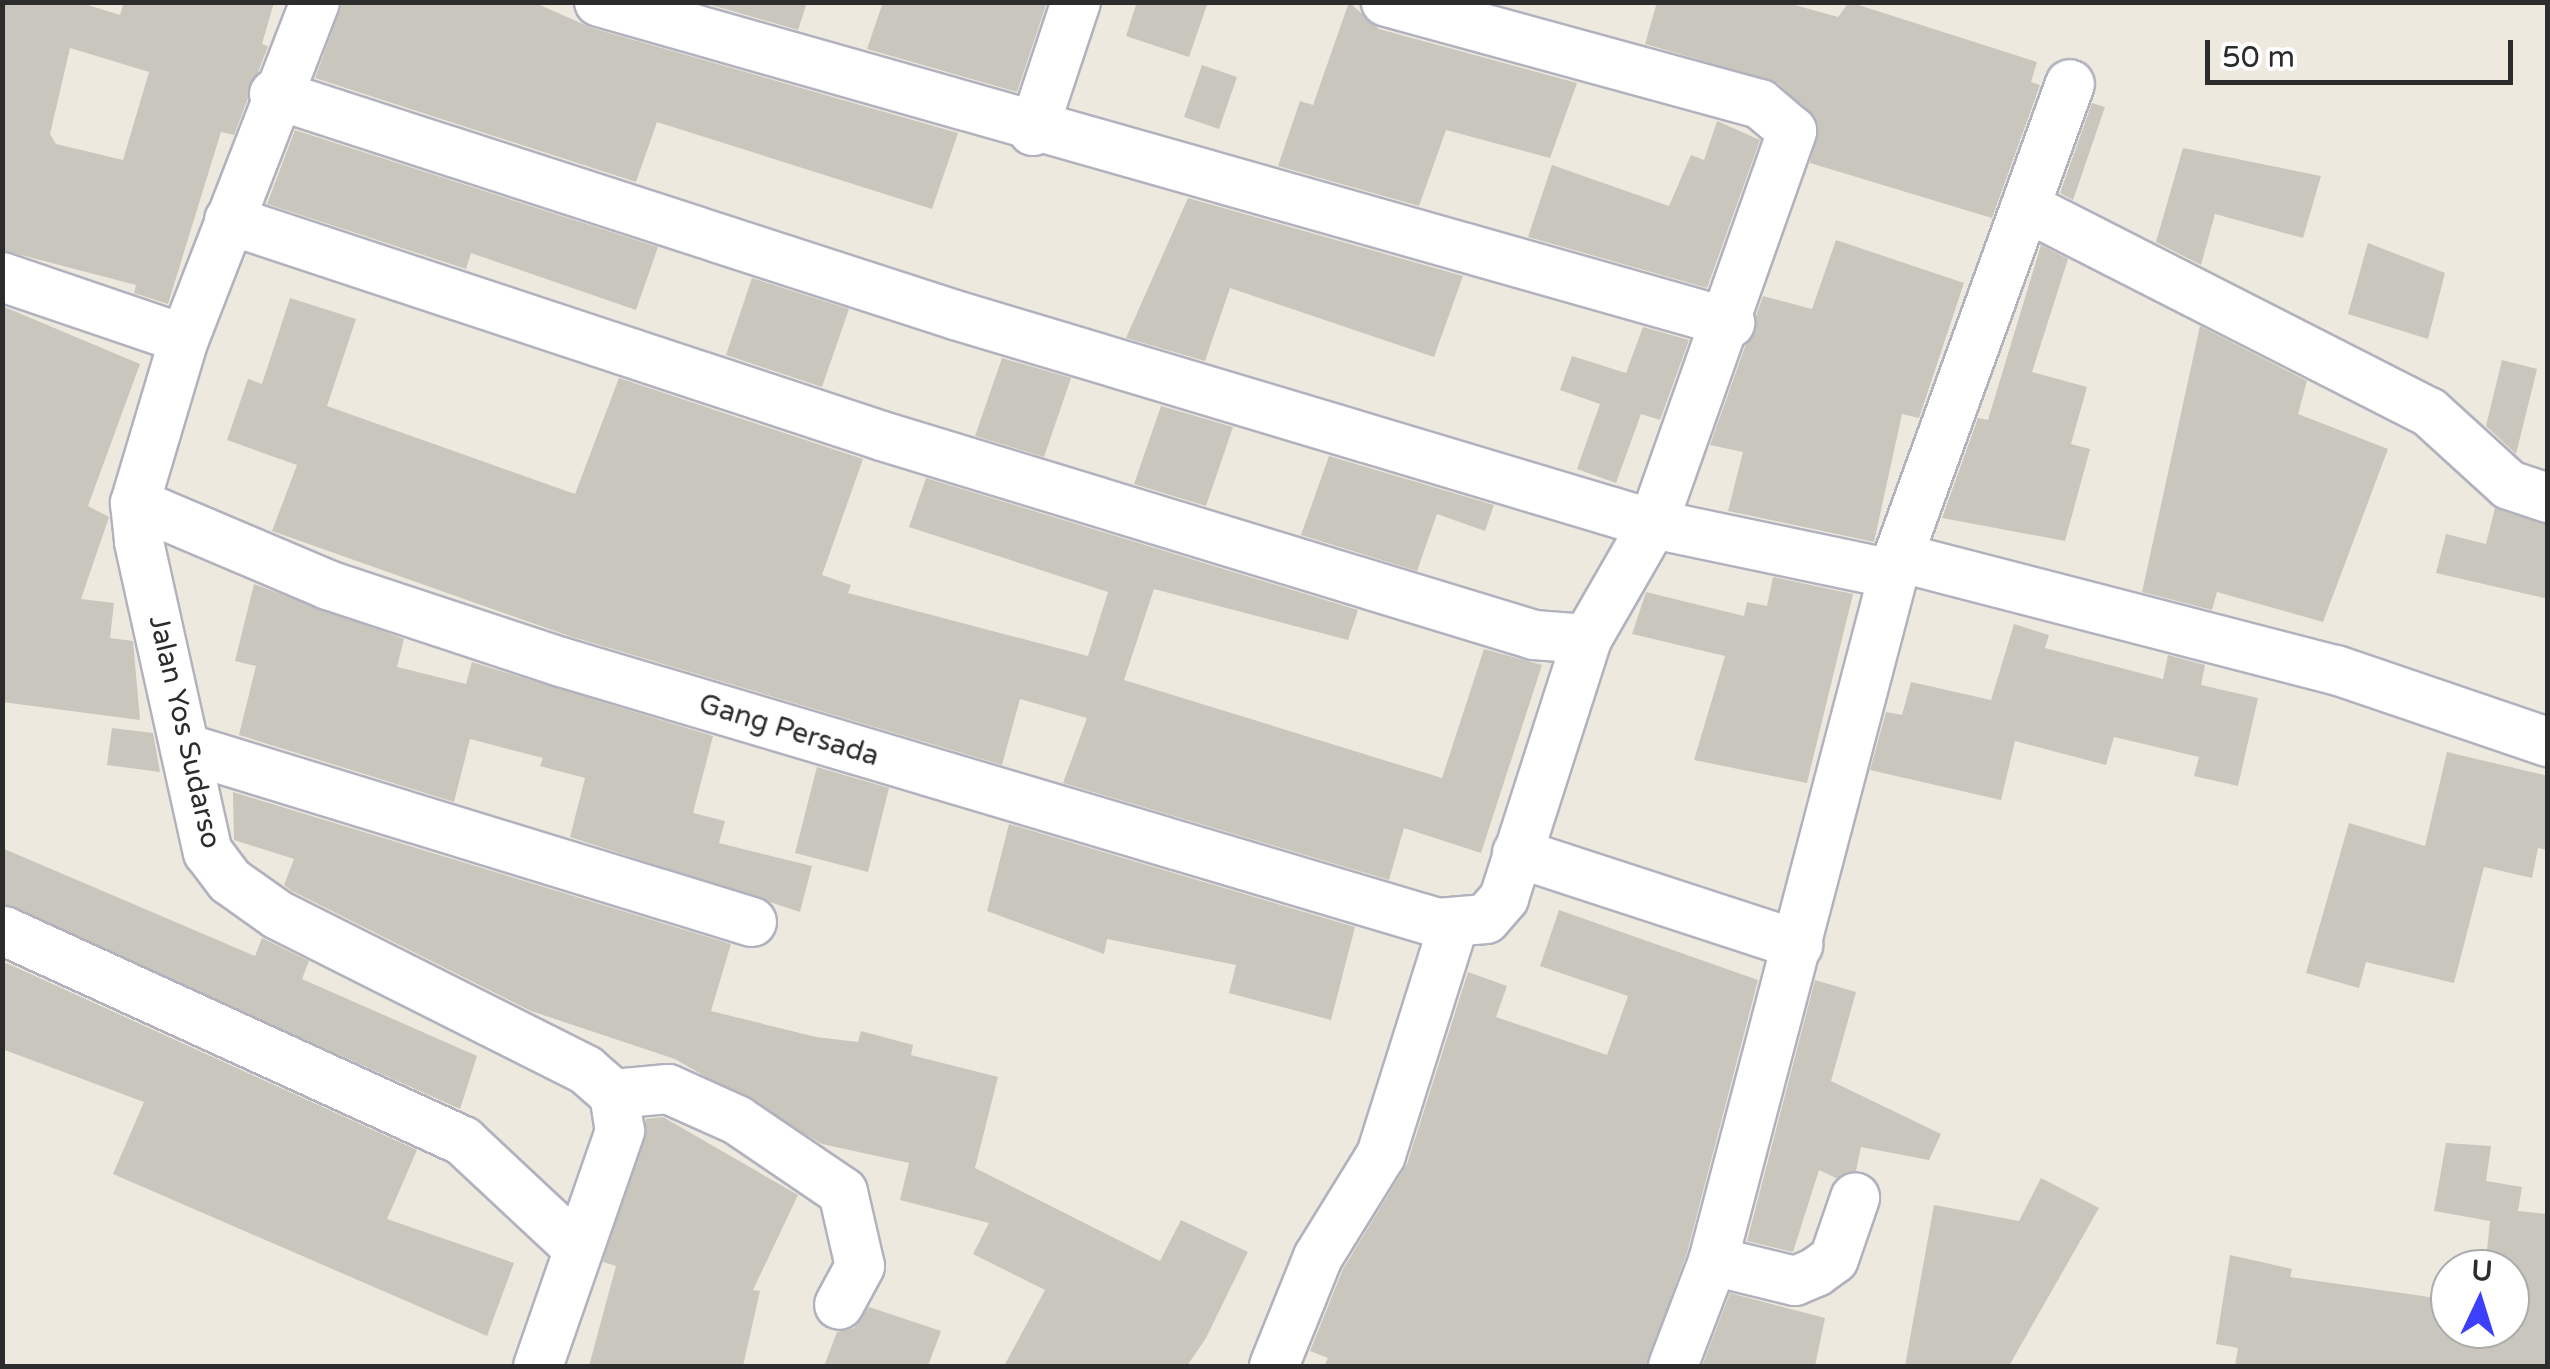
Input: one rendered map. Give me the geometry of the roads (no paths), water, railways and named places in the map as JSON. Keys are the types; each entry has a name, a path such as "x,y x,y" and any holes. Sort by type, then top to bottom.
{"street":[{"name":"Jalan Yos Sudarso","path":"315,2 274,94 184,339 135,502 208,852 230,881 278,916 586,1070 614,1094"},
{"path":"598,2 1017,127 1730,323"},
{"path":"1017,127 1076,2"},
{"path":"1277,1365 1318,1257 1381,1155 1454,924 1486,919 1504,898 1587,640 1654,524 1730,323 1792,131 1781,114 1386,2"},
{"path":"1672,1366 1713,1261 1896,565 2070,84"},
{"path":"274,94 956,315 1654,524 1896,565 2336,670 2548,742"},
{"path":"2028,208 2442,421 2509,485 2548,498"},
{"path":"229,220 901,442 1534,635 1587,640"},
{"path":"2,277 184,339"},
{"name":"Gang Persada","path":"135,502 328,585 560,662 1454,924"},
{"path":"185,748 752,922"},
{"path":"1517,853 1798,945"},
{"path":"4,931 463,1141 574,1244"},
{"path":"538,1366 574,1244 620,1131 614,1094 668,1089 737,1120 842,1192 860,1266 839,1305"},
{"path":"1713,1261 1795,1281 1816,1272 1834,1259 1856,1198"}]}
